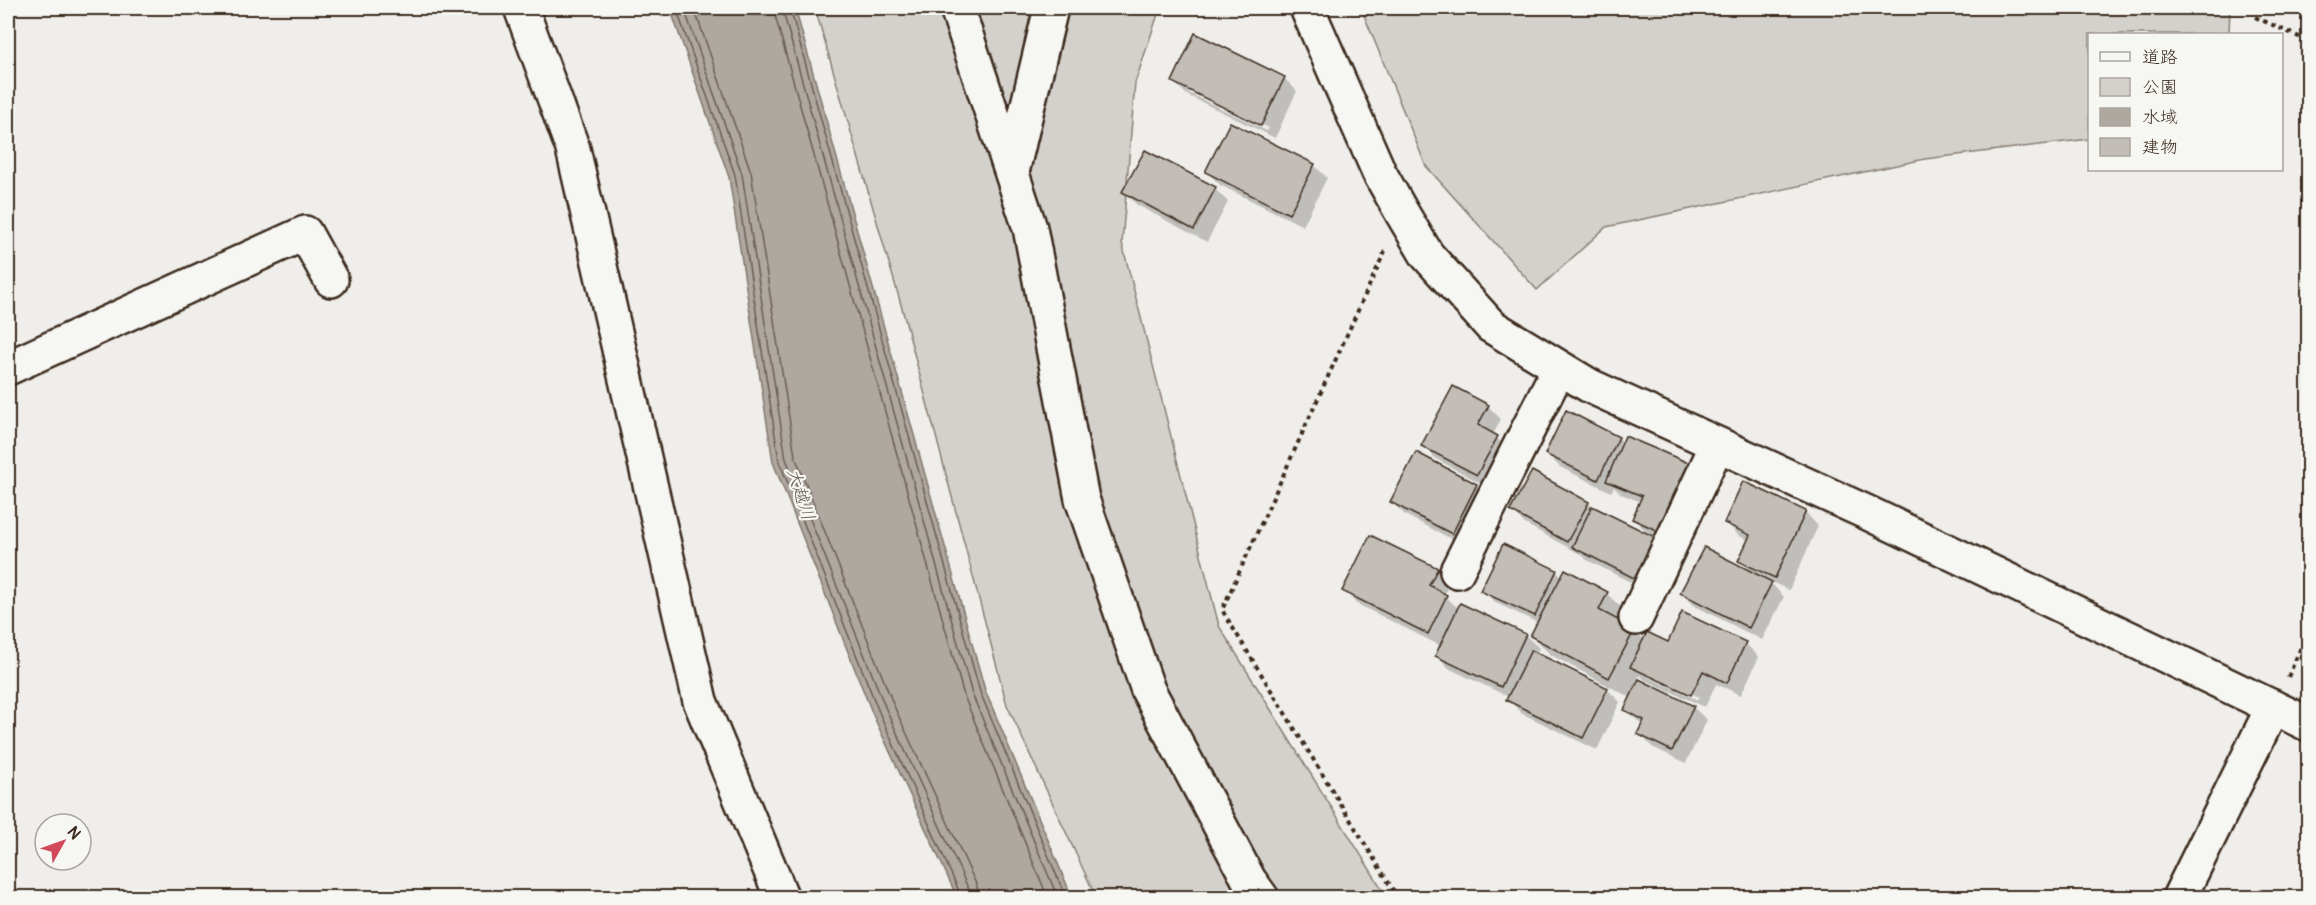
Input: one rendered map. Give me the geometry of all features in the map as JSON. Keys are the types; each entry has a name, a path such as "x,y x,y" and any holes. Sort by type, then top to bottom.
{"street":[{"path":"521,8 573,149 700,701 782,897"},
{"path":"957,8 1030,228 1082,499 1148,690 1250,880 1262,897"},
{"path":"1012,172 1052,8"},
{"path":"1306,8 1379,172 1402,213 1427,255 1491,326 1590,387 1868,513 2308,724"},
{"path":"8,368 305,233 331,280"},
{"path":"1458,571 1559,368"},
{"path":"1636,618 1718,445"},
{"path":"2179,897 2273,707"}],"path":[{"path":"2255,17 2308,41"},
{"path":"1398,897 1222,610 1402,213"},
{"path":"2273,707 2308,631"},
{"path":"2289,674 2299,679"}],"green space":[{"path":"815,8 1160,8 1135,83 1122,243 1219,626 1387,897 1096,897 1007,705 902,308"},
{"path":"1361,8 2230,8 2229,33 2088,33 2088,139 1925,159 1606,227 1537,290 1426,166"}],"water":[{"name":"大越川","path":"670,8 795,8 985,690 1072,897 957,897 873,715 773,462 729,177"}],"building":[{"path":"1195,33 1285,77 1261,126 1172,82"},
{"path":"1230,122 1315,164 1289,214 1205,172"},
{"path":"1145,150 1216,187 1194,230 1122,192"},
{"path":"1453,386 1489,405 1478,425 1498,436 1477,475 1421,446"},
{"path":"1566,410 1619,437 1598,480 1545,454"},
{"path":"1625,436 1691,464 1661,532 1632,519 1642,496 1606,481"},
{"path":"1416,452 1477,484 1452,534 1390,502"},
{"path":"1532,471 1589,502 1567,542 1510,511"},
{"path":"1743,481 1806,511 1775,578 1738,561 1750,535 1724,523"},
{"path":"1592,506 1657,538 1636,579 1572,547"},
{"path":"1370,535 1438,568 1429,585 1447,595 1428,634 1342,591"},
{"path":"1503,544 1557,570 1535,616 1480,591"},
{"path":"1704,547 1772,582 1749,628 1680,593"},
{"path":"1565,569 1608,592 1599,610 1635,629 1609,678 1530,636"},
{"path":"1460,603 1526,634 1501,687 1435,656"},
{"path":"1682,612 1746,642 1727,683 1703,671 1691,695 1630,667 1647,632 1668,642"},
{"path":"1531,650 1608,688 1583,738 1506,700"},
{"path":"1639,679 1694,706 1672,751 1637,734 1644,720 1624,710"}]}
